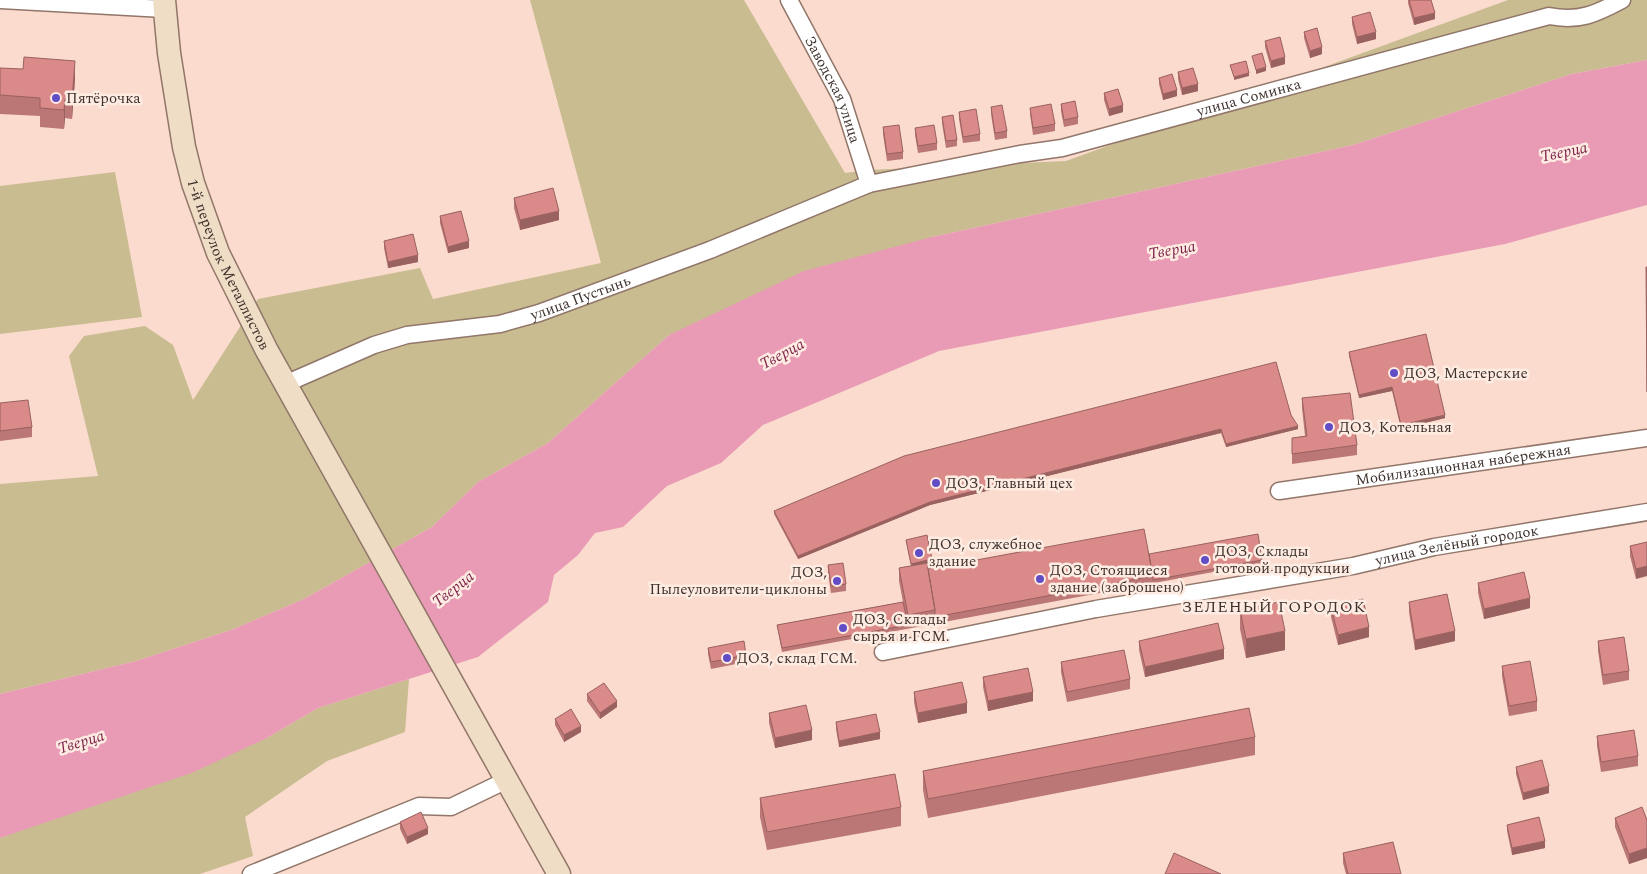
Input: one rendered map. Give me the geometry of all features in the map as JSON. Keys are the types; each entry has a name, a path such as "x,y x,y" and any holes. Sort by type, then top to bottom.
{"street":[{"path":"0,0 164,5"},
{"name":"Заводская улица","path":"789,0 842,99 869,184"},
{"name":"улица Соминка","path":"869,184 1020,154 1062,148 1549,16 1566,20 1594,15 1622,0"},
{"name":"1-й переулок Металлистов","path":"164,5 170,63 193,183 218,253 285,384 355,506 559,874"},
{"name":"улица Пустынь","path":"285,384 374,345 407,335 500,324 539,313 710,250 869,184"},
{"name":"Мобилизационная набережная","path":"1279,491 1647,438"},
{"name":"улица Зелёный городок","path":"883,652 1096,609 1353,566 1434,547 1647,512"},
{"path":"251,874 420,806 451,807 507,780"}],"shaded area":[{"path":"530,0 744,0 845,173 868,170 1066,161 1508,0 1647,0 1647,60 1572,74 1353,145 932,237 669,335 548,443 478,482 432,527 304,599 231,630 136,661 0,694 0,484 98,476 69,356 84,336 145,326 173,345 193,400 258,299 420,268 433,299 601,263"},
{"path":"115,172 142,317 0,334 0,186"},
{"path":"409,679 405,732 327,761 245,817 253,856 200,874 0,874 0,838 267,738 318,708"}],"water":[{"name":"Тверца","path":"1647,60 1647,205 1505,244 939,351 763,425 721,463 667,486 623,527 595,533 578,555 554,575 548,602 478,657 318,708 267,738 194,772 0,838 0,694 136,661 231,630 304,599 432,527 478,482 548,443 669,335 804,271 932,237 1353,145 1572,74"}],"building":[{"path":"1409,0 1431,0 1435,13 1414,18"},
{"path":"1370,12 1376,32 1357,37 1352,17"},
{"path":"1317,28 1322,47 1310,51 1304,32"},
{"path":"1280,37 1285,57 1271,61 1265,41"},
{"path":"1262,53 1266,67 1256,70 1252,56"},
{"path":"24,57 75,61 72,100 65,99 64,110 40,108 40,98 0,95 0,68 23,69"},
{"path":"1246,61 1249,73 1234,77 1230,65"},
{"path":"1193,68 1198,84 1182,88 1178,72"},
{"path":"1172,74 1177,90 1163,94 1159,78"},
{"path":"1118,89 1123,105 1109,109 1104,93"},
{"path":"1075,101 1078,117 1064,120 1061,104"},
{"path":"1051,104 1055,124 1033,128 1030,108"},
{"path":"1002,105 1007,131 995,133 991,107"},
{"path":"976,109 980,134 963,137 959,112"},
{"path":"953,115 957,140 946,141 942,117"},
{"path":"899,125 903,152 887,154 883,127"},
{"path":"934,125 937,143 918,146 915,128"},
{"path":"553,188 559,211 520,220 514,198"},
{"path":"461,211 469,241 448,247 440,216"},
{"path":"413,234 418,255 388,262 384,241"},
{"path":"1646,267 1647,267 1647,392"},
{"name":"ДОЗ, Мастерские","path":"1426,334 1445,415 1401,425 1392,387 1359,395 1349,352"},
{"name":"ДОЗ, Главный цех","path":"1276,362 1291,415 1298,426 1226,444 1221,429 930,502 798,556 774,511 904,456"},
{"name":"ДОЗ, Котельная","path":"1350,393 1357,445 1292,454 1292,438 1307,436 1302,398"},
{"path":"28,400 32,427 0,431 0,403"},
{"name":"ДОЗ, Стоящиеся здание (заброшено)","path":"1144,529 1153,576 935,617 928,569"},
{"name":"ДОЗ, Склады готовой продукции","path":"1258,534 1262,560 1153,580 1149,554"},
{"name":"ДОЗ, служебное здание","path":"927,535 932,559 911,564 906,540"},
{"path":"1647,542 1647,566 1636,569 1630,546"},
{"name":"ДОЗ, Пылеуловители-циклоны","path":"843,563 846,584 831,586 828,565"},
{"path":"927,563 935,610 908,615 899,568"},
{"path":"1524,572 1530,598 1484,609 1478,583"},
{"path":"1447,594 1455,631 1415,640 1409,602"},
{"path":"1363,599 1369,627 1338,635 1331,607"},
{"name":"ДОЗ, Склады сырья и ГСМ.","path":"903,602 908,625 782,648 777,625"},
{"path":"1279,602 1285,631 1246,639 1240,610"},
{"path":"1218,623 1224,649 1145,667 1139,641"},
{"path":"1624,637 1629,671 1603,675 1598,641"},
{"path":"744,641 746,655 711,662 708,648"},
{"path":"1124,650 1130,679 1067,692 1061,662"},
{"path":"1530,661 1537,701 1509,706 1502,666"},
{"path":"1028,668 1033,692 988,701 983,677"},
{"path":"962,682 967,703 918,713 914,692"},
{"path":"604,683 617,701 600,713 587,694"},
{"path":"806,705 812,730 775,738 769,713"},
{"path":"1249,708 1255,737 928,799 923,771"},
{"path":"571,709 581,726 564,735 555,719"},
{"path":"876,714 880,732 839,741 836,722"},
{"path":"1634,730 1638,756 1601,762 1597,736"},
{"path":"1542,760 1549,786 1523,793 1516,767"},
{"path":"895,774 901,807 767,832 760,798"},
{"path":"1642,807 1647,820 1647,848 1629,854 1615,818"},
{"path":"421,812 428,828 407,837 400,822"},
{"path":"1539,817 1545,841 1512,848 1507,825"},
{"path":"1393,842 1401,874 1348,874 1343,853"},
{"path":"1174,853 1221,874 1165,874"}],"place":[{"name":"Пятёрочка","path":"56,98"},
{"name":"ДОЗ, Мастерские","path":"1394,373"},
{"name":"ДОЗ, Котельная","path":"1329,427"},
{"name":"ДОЗ, Главный цех","path":"936,483"},
{"name":"ДОЗ, служебное здание","path":"919,553"},
{"name":"ДОЗ, Склады готовой продукции","path":"1205,560"},
{"name":"ДОЗ, Стоящиеся здание (заброшено)","path":"1040,579"},
{"name":"ДОЗ, Пылеуловители-циклоны","path":"837,581"},
{"name":"ДОЗ, Склады сырья и ГСМ.","path":"843,628"},
{"name":"ДОЗ, склад ГСМ.","path":"727,658"}],"district":[{"name":"ЗЕЛЕНЫЙ ГОРОДОК","path":"1274,607"}]}
